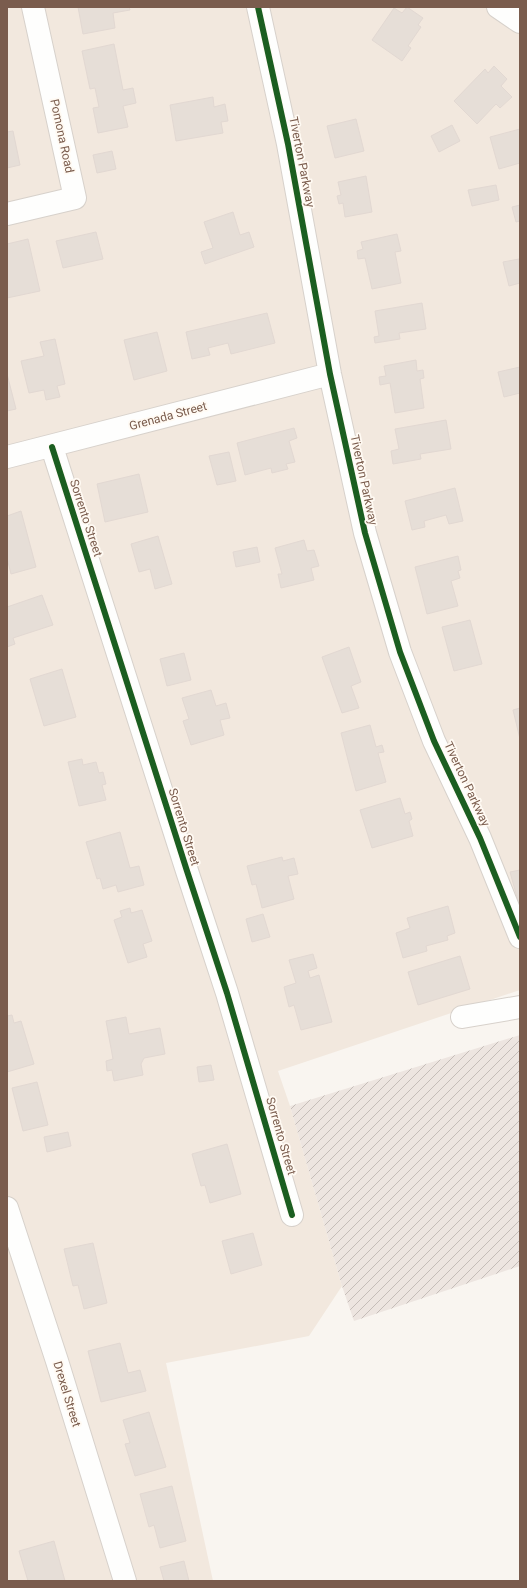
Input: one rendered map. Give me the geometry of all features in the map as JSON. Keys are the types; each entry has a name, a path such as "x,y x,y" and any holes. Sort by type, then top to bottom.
{"street":[{"name":"Pomona Road","path":"7,214 75,198 33,7"},
{"name":"Tiverton Parkway","path":"258,7 288,144 330,374 365,533 400,652 434,741 480,838 520,936"},
{"path":"498,7 520,22"},
{"name":"Grenada Street","path":"7,457 52,447 330,374"},
{"name":"Sorrento Street","path":"52,447 227,993 292,1215"},
{"path":"462,1016 520,1007"},
{"name":"Drexel Street","path":"7,1208 57,1361 125,1581"}],"shaded area":[{"path":"7,7 520,7 520,990 278,1071 290,1106 342,1286 309,1336 166,1363 213,1581 7,1581"},
{"path":"520,1035 520,1266 354,1321 342,1286 290,1106"}],"building":[{"path":"78,7 129,7 130,10 113,13 115,28 83,34"},
{"path":"407,7 423,18 418,25 421,27 408,46 411,48 402,61 372,40 394,8 402,13"},
{"path":"114,44 123,90 133,88 136,103 123,106 128,127 98,133 93,108 99,107 95,88 90,89 82,51"},
{"path":"494,66 507,79 501,86 512,97 500,108 496,104 477,124 454,101 485,69 488,73"},
{"path":"213,97 214,107 225,104 228,121 221,122 223,133 176,141 170,105"},
{"path":"356,119 364,151 335,158 327,126"},
{"path":"452,125 460,141 439,152 431,136"},
{"path":"520,129 520,163 499,169 490,137"},
{"path":"13,131 20,165 7,168 7,132"},
{"path":"112,151 116,169 97,173 93,155"},
{"path":"366,176 372,212 345,217 343,203 339,204 337,196 341,195 338,182"},
{"path":"496,185 499,200 472,206 468,190"},
{"path":"520,205 520,221 516,222 512,207"},
{"path":"233,212 240,235 249,232 254,247 205,264 201,252 213,248 204,222"},
{"path":"96,232 103,259 63,268 56,241"},
{"path":"397,234 401,251 395,252 401,283 372,289 365,258 358,259 357,251 363,249 361,242"},
{"path":"28,239 40,291 7,298 7,244"},
{"path":"519,259 520,283 509,286 503,262"},
{"path":"422,303 426,329 399,333 400,339 375,343 374,337 379,336 375,311"},
{"path":"267,313 275,343 231,354 228,343 208,348 210,355 192,359 186,332"},
{"path":"157,332 167,371 134,380 124,340"},
{"path":"55,339 65,384 57,386 60,397 46,400 44,390 29,393 21,361 44,356 40,342"},
{"path":"416,360 417,371 423,370 424,378 420,379 424,408 395,413 390,383 380,385 379,377 386,376 384,366"},
{"path":"520,367 520,393 504,397 498,372"},
{"path":"7,374 16,409 7,411"},
{"path":"446,420 451,449 420,454 421,459 393,464 391,451 399,449 395,429"},
{"path":"294,428 297,438 289,441 295,462 286,464 288,469 272,473 271,468 245,475 237,443"},
{"path":"229,452 236,481 217,485 209,456"},
{"path":"139,474 148,512 105,522 97,484"},
{"path":"455,488 463,521 449,524 446,515 424,521 425,527 412,530 405,501"},
{"path":"21,511 36,567 11,574 7,558 7,516"},
{"path":"158,536 172,584 155,589 150,569 139,572 131,544"},
{"path":"304,540 307,551 314,550 319,566 311,568 314,580 281,588 278,574 282,574 275,548"},
{"path":"257,547 260,562 236,567 233,552"},
{"path":"458,556 461,570 458,571 460,578 451,581 458,606 427,614 415,567"},
{"path":"42,595 53,625 13,638 15,644 7,647 7,607"},
{"path":"470,620 482,664 454,671 442,627"},
{"path":"349,647 361,682 351,686 359,708 342,713 322,657"},
{"path":"184,653 191,680 167,686 160,659"},
{"path":"62,669 76,717 44,726 30,679"},
{"path":"211,690 216,706 226,703 230,718 220,720 224,735 191,745 183,721 189,719 182,698"},
{"path":"520,708 520,739 513,710"},
{"path":"370,725 376,747 382,745 384,752 378,753 386,782 356,791 341,733"},
{"path":"82,759 83,765 96,762 99,773 103,772 106,784 102,785 106,800 79,806 68,762"},
{"path":"400,798 405,814 410,812 412,819 409,821 413,836 372,848 360,810"},
{"path":"120,832 130,868 139,866 144,885 118,892 116,885 103,889 100,878 97,879 86,842"},
{"path":"282,857 283,861 294,858 298,874 288,876 294,899 262,908 256,884 252,885 247,866"},
{"path":"520,870 520,908 510,872"},
{"path":"448,906 455,933 447,936 448,940 426,946 427,951 403,958 396,933 410,928 407,918"},
{"path":"130,908 131,913 142,910 152,941 143,944 147,957 128,963 114,920 122,917 120,911"},
{"path":"263,914 270,937 252,942 246,919"},
{"path":"313,954 317,968 308,971 310,978 319,975 332,1022 301,1030 294,1005 289,1007 284,987 296,983 289,960"},
{"path":"460,956 470,989 418,1005 408,972"},
{"path":"12,1015 14,1023 21,1021 34,1064 7,1072 7,1016"},
{"path":"126,1017 129,1034 160,1028 165,1054 144,1058 141,1064 143,1075 114,1081 112,1070 107,1071 106,1061 113,1059 106,1021"},
{"path":"211,1065 214,1080 199,1082 197,1067"},
{"path":"37,1082 48,1125 23,1131 12,1088"},
{"path":"68,1132 71,1146 47,1152 44,1137"},
{"path":"227,1144 241,1194 210,1203 205,1185 201,1186 192,1154"},
{"path":"253,1233 262,1265 231,1274 222,1241"},
{"path":"93,1243 107,1303 84,1309 78,1285 73,1286 64,1249"},
{"path":"120,1343 128,1373 140,1370 146,1391 101,1402 88,1351"},
{"path":"149,1412 166,1467 135,1476 125,1444 130,1443 123,1420"},
{"path":"172,1486 186,1541 160,1548 154,1525 149,1527 140,1494"},
{"path":"54,1541 65,1581 28,1581 19,1551"},
{"path":"184,1561 189,1581 164,1581 160,1567"}],"cycle path":[{"path":"258,7 288,144 330,374 365,533 400,652 434,741 480,838 520,937"},
{"path":"52,447 227,993 292,1215"}]}
